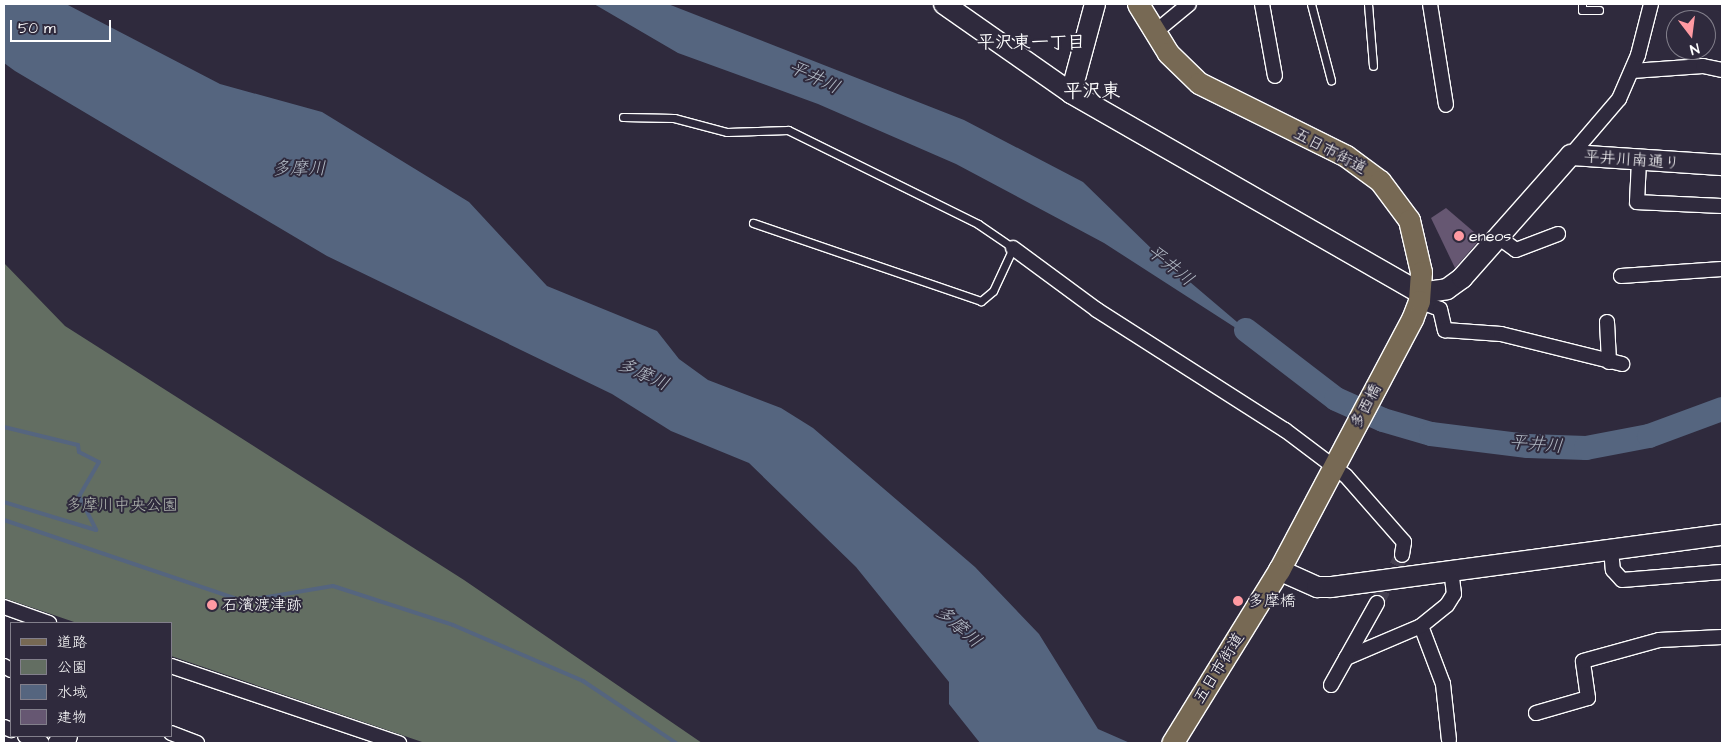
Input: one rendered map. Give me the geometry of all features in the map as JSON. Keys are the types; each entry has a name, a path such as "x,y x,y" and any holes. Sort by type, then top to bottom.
{"main road":[{"name":"五日市街道","path":"1138,4 1154,33 1183,70 1208,90 1346,156 1389,189 1416,237 1420,297 1394,353"},
{"name":"多西橋","path":"1335,463 1394,353"},
{"name":"五日市街道","path":"1172,743 1279,570 1335,463"}],"street":[{"path":"944,4 1071,93 1440,309 1444,330 1501,334 1616,363 1607,322"},
{"path":"1071,93 1095,4"},
{"path":"1154,33 1189,4"},
{"path":"1262,4 1275,76"},
{"path":"1430,4 1446,105"},
{"path":"1572,155 1610,115 1632,71 1651,4"},
{"path":"1632,71 1703,66 1722,70"},
{"name":"平井川南通り","path":"1420,297 1454,285 1572,155 1639,161 1722,165"},
{"path":"1639,161 1637,202 1722,206"},
{"path":"1498,236 1516,250 1558,234"},
{"path":"1013,248 1097,310 1335,463 1368,498 1403,549"},
{"path":"1621,276 1722,269"},
{"path":"1279,570 1322,587 1722,535"},
{"path":"1611,549 1613,570 1622,580 1722,572"},
{"path":"1346,658 1421,626 1451,600 1451,570"},
{"path":"1330,685 1377,603"},
{"path":"4,607 46,622"},
{"path":"1421,626 1443,684 1449,740"},
{"path":"1536,713 1588,698 1583,661 1659,640 1722,637"},
{"path":"172,666 380,740 399,743"},
{"path":"172,733 197,743"},
{"path":"27,737 42,743"}],"lane":[{"path":"1311,4 1331,80"},
{"path":"1368,4 1374,66"},
{"path":"1582,4 1582,10 1599,10"},
{"path":"623,118 674,118 727,132 788,130 978,224 1013,248 992,291 981,301 753,223"}],"green space":[{"name":"多摩川中央公園","path":"4,263 65,326 464,580 702,743 425,743 172,656 172,622 74,622 4,598"}],"water":[{"name":"多摩川","path":"4,4 66,4 220,84 322,112 469,202 547,286 657,331 679,359 708,380 781,408 813,428 975,567 1039,634 1098,729 1130,743 980,743 949,704 949,682 856,567 749,463 671,431 612,394 327,256 15,71 4,63"},
{"path":"594,4 668,4 964,120 1083,182 1157,254 1270,350 1104,243 956,164 818,104 678,53"}],"building":[{"path":"1446,208 1481,238 1455,268 1431,218"}],"waterway":[{"name":"平井川","path":"1246,330 1336,399 1383,420 1431,434 1528,446 1586,448 1649,436 1722,409"},
{"path":"4,427 78,445 79,452 99,462 79,496 96,530 4,502"},
{"path":"4,520 243,601 333,586 453,625 583,681 676,743"}],"tunnel":[{"path":"1377,603 1402,555"}],"place":[{"name":"eneos","path":"1459,236"},
{"name":"多摩橋","path":"1238,601"},
{"name":"石濱渡津跡","path":"212,605"}],"district":[{"name":"平沢東一丁目","path":"1031,43"},
{"name":"平沢東","path":"1092,92"}]}
